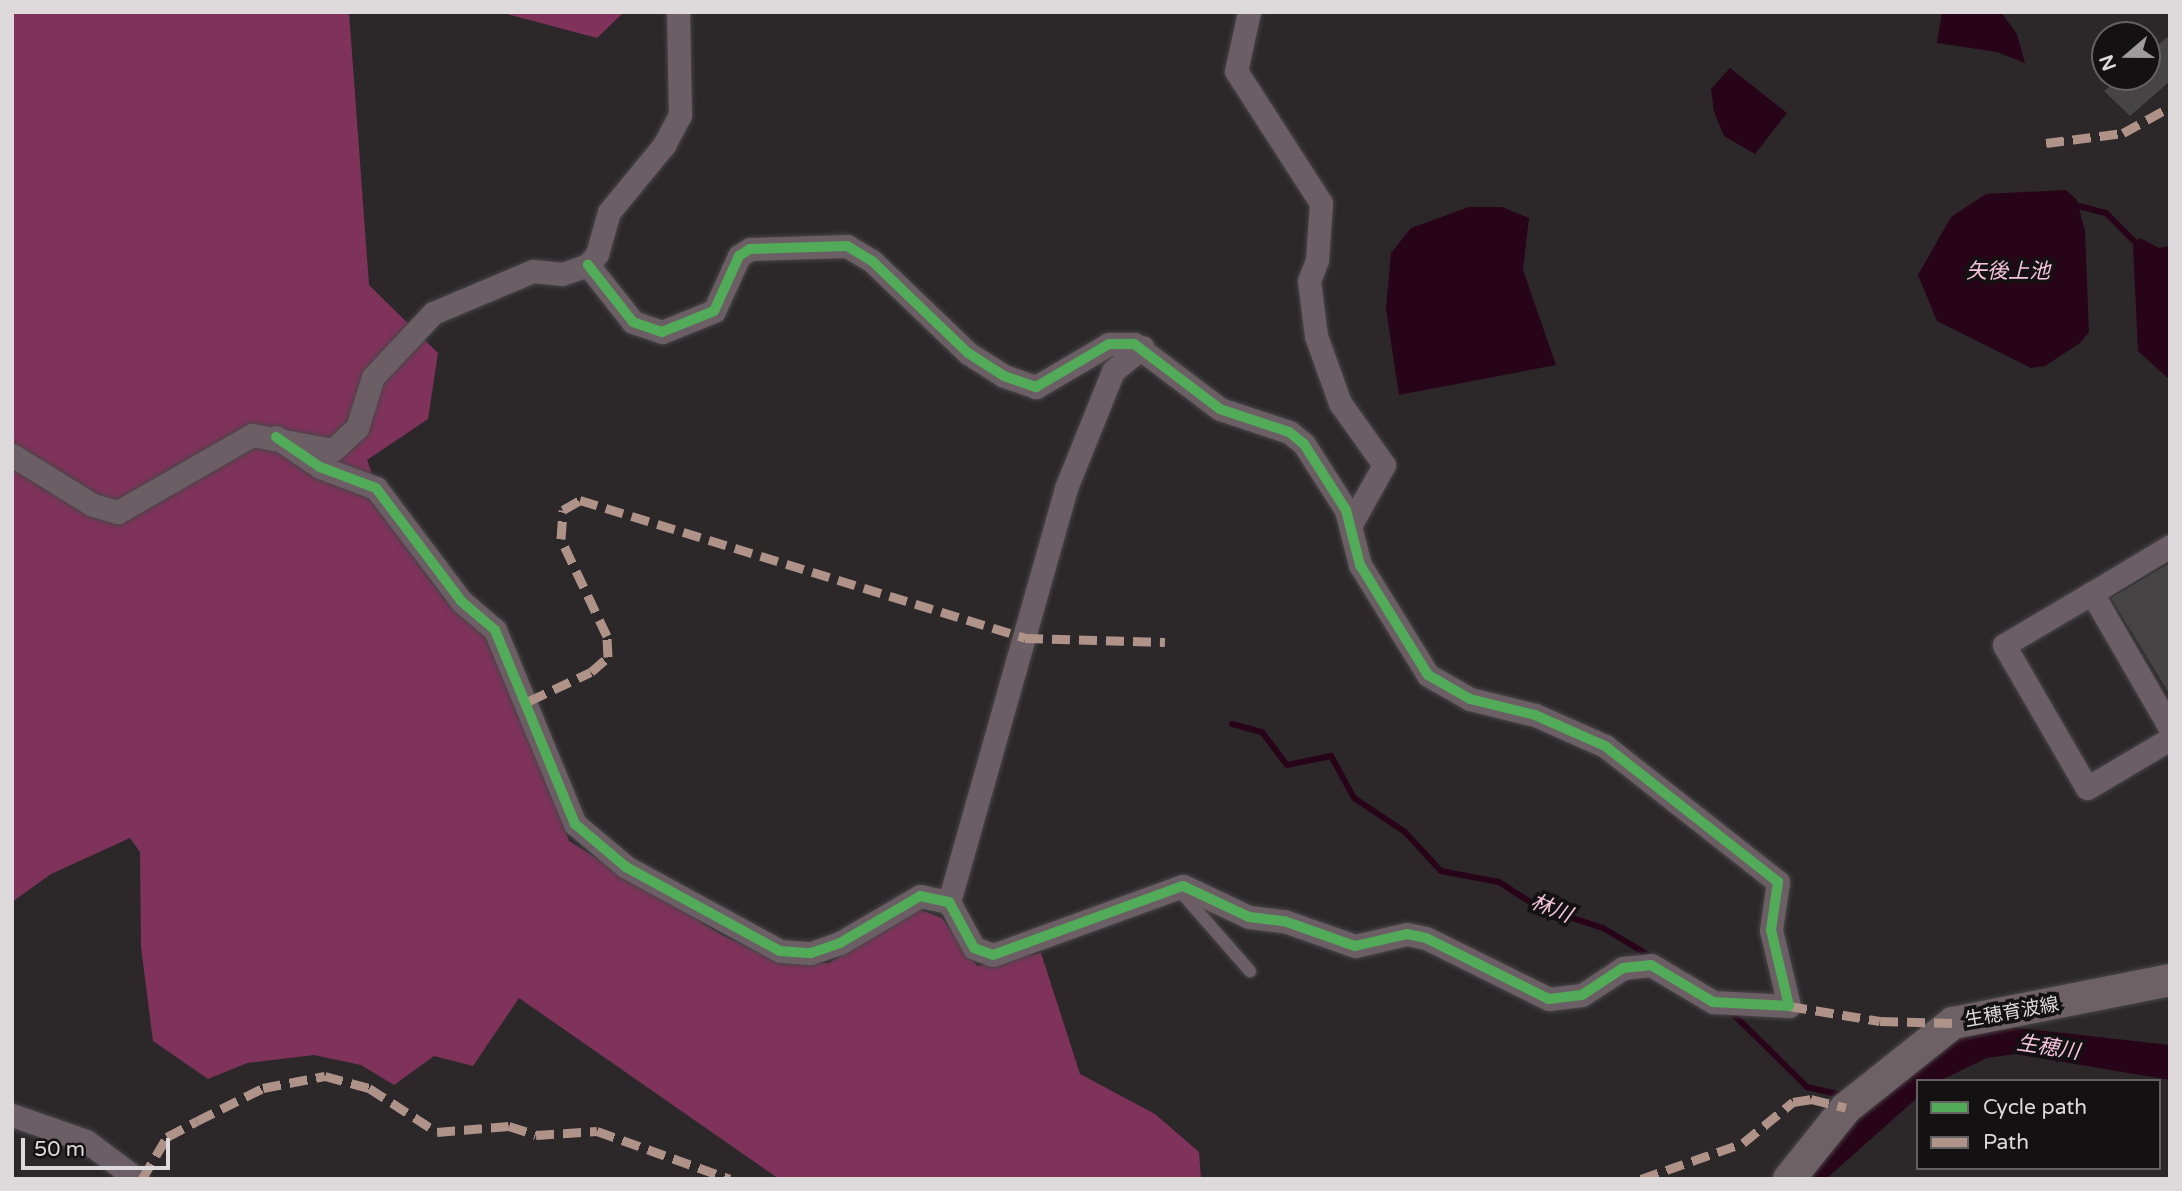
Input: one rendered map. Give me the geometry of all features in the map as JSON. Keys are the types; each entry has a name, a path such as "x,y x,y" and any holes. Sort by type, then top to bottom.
{"main road":[{"name":"生穂育波線","path":"1792,1175 1856,1099 1952,1023 2170,980"}],"street":[{"path":"12,455 93,505 118,512 238,440 276,437 333,450 357,428 379,369 433,313 533,271 562,274 588,265 609,212 664,145 680,115 678,12"},
{"path":"1249,12 1236,71 1321,203 1320,242 1308,281 1316,336 1340,403 1384,466 1352,524"},
{"path":"588,265 633,322 662,332 714,311 739,256 750,249 847,246 872,261 968,353 1030,386 1109,344 1143,347 1203,399 1304,444 1352,524 1360,565 1418,664 1439,685 1535,715 1605,746 1778,882 1771,930 1789,1006 1719,1002 1651,965 1623,968 1582,995 1549,999 1426,938 1407,934 1355,946 1284,921 1249,917 1191,887 1176,887 1041,943 993,955 974,948 949,902 1066,488 1113,371 1143,347"},
{"path":"276,437 320,467 376,488 461,600 495,631 541,730 566,811 626,867 720,922 797,954 840,943 920,896 949,902"},
{"path":"2170,546 2004,645 2087,788 2170,739"},
{"path":"2092,593 2170,728"},
{"path":"12,1115 76,1136 137,1179"}],"lane":[{"path":"1176,887 1250,971"}],"shaded area":[{"path":"12,12 349,12 369,285 438,353 428,419 367,460 392,528 446,601 492,640 569,841 720,934 783,964 829,963 918,909 942,918 977,966 1041,953 1080,1074 1155,1114 1199,1152 1201,1179 779,1179 519,998 473,1066 434,1056 394,1085 361,1065 314,1055 247,1063 208,1079 153,1041 141,947 140,852 130,838 51,874 12,902"},
{"path":"500,12 624,12 597,38"}],"water":[{"path":"1942,12 2001,12 2017,34 2025,63 1997,52 1937,43"},
{"path":"1730,68 1787,113 1755,154 1724,136 1714,112 1711,89"},
{"name":"矢後上池","path":"2066,190 2077,200 2085,231 2089,332 2080,343 2045,366 2031,368 1937,321 1918,275 1951,217 1986,194"},
{"path":"1469,207 1502,207 1529,218 1523,270 1556,365 1399,395 1386,309 1391,253 1411,228"},
{"path":"2140,238 2159,248 2170,246 2170,380 2138,351 2133,245"},
{"name":"生穂川","path":"2001,1026 2170,1045 2170,1080 2015,1054 1987,1058 1943,1079 1916,1079 1916,1099 1826,1179 1799,1179 1886,1088 1961,1033"}],"building":[{"path":"2170,35 2170,81 2161,89 2161,42"},
{"path":"2104,91 2159,91 2130,116"},
{"path":"2170,563 2170,695 2111,598"}],"waterway":[{"path":"2079,206 2106,213 2134,241"},
{"name":"林川","path":"1232,724 1262,732 1287,765 1331,756 1354,798 1405,832 1441,871 1499,882 1538,907 1603,928 1652,957"},
{"name":"林川","path":"1731,1012 1807,1087 1845,1096"}],"marked path":[{"path":"2046,143 2123,133 2170,107"},
{"path":"529,701 591,672 608,657 607,636 561,539 563,510 580,500 1025,638 1165,642"},
{"path":"1789,1006 1880,1021 1953,1023"},
{"path":"142,1179 167,1137 263,1088 325,1076 369,1088 437,1132 509,1126 536,1135 597,1131 730,1179"},
{"path":"1641,1179 1743,1143 1793,1102 1811,1099 1846,1108"}],"cycle path":[{"path":"276,437 320,467 376,488 461,601 495,630 575,824 626,867 780,951 811,953 840,943 920,896 949,902 974,948 993,955 1183,886 1249,917 1284,921 1355,946 1407,934 1426,938 1549,999 1582,995 1623,968 1651,965 1713,1002 1789,1006 1771,930 1778,882 1605,746 1535,715 1470,699 1428,675 1360,565 1346,510 1304,444 1289,432 1220,409 1134,344 1109,344 1036,387 1004,376 968,353 872,261 847,246 750,249 739,256 714,311 662,332 633,322 588,265"}]}
